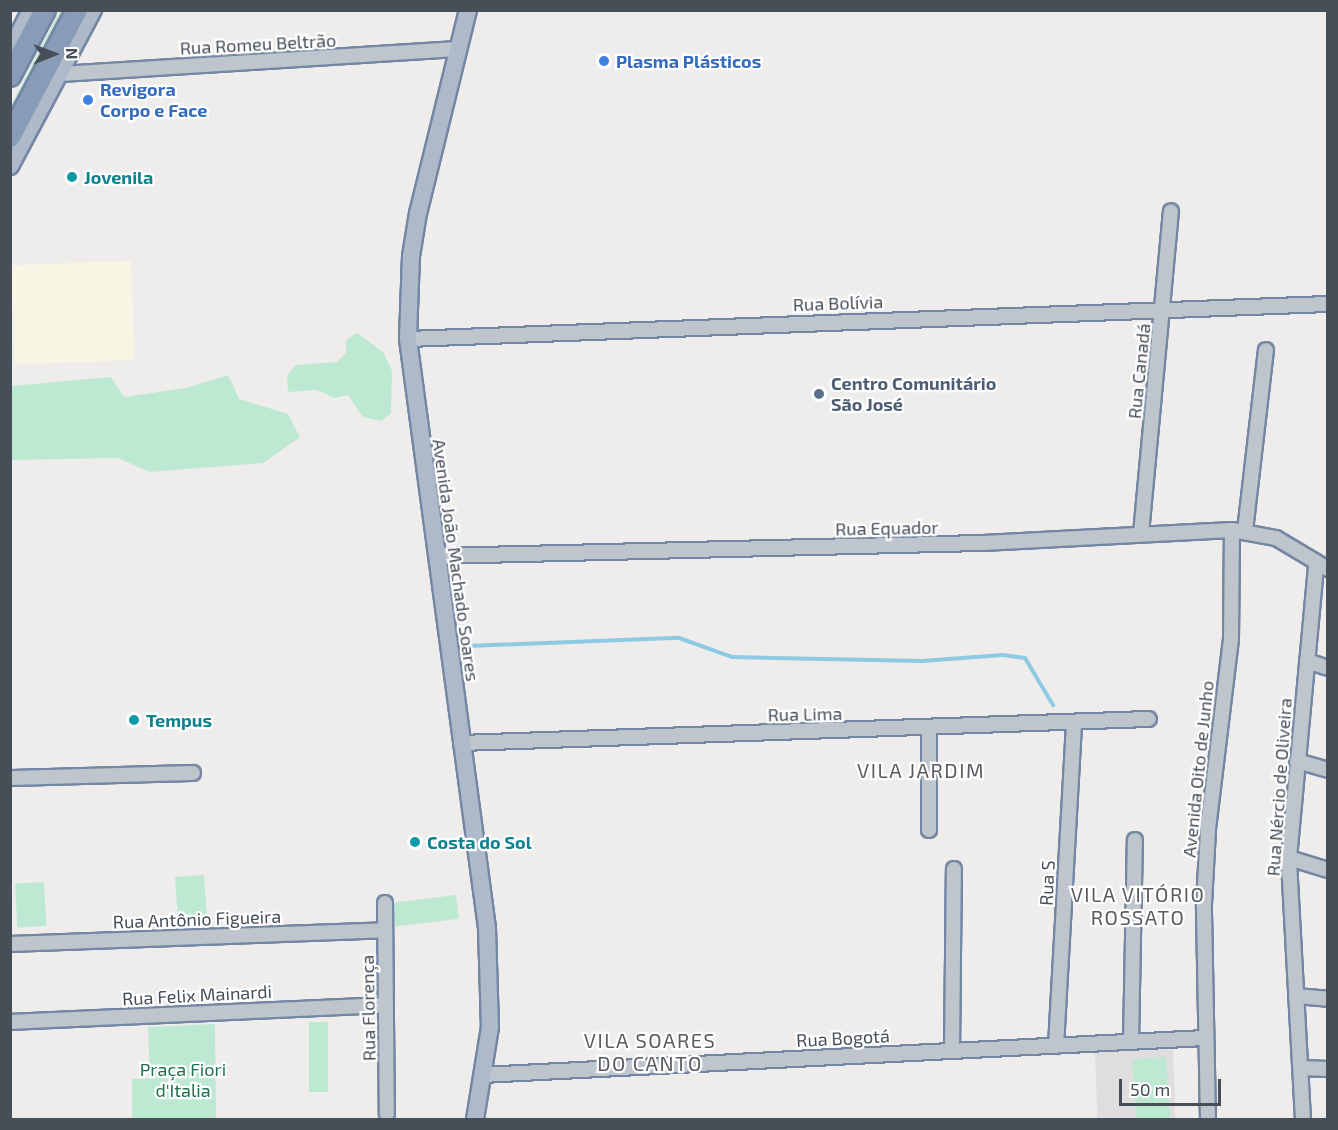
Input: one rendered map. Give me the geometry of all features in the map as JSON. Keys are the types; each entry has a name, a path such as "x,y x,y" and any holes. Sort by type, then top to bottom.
{"highway":[{"path":"10,76 45,10"},
{"path":"10,137 77,10"},
{"path":"10,59 21,30"}],"main road":[{"path":"10,51 31,10"},
{"path":"10,166 93,10"},
{"name":"Avenida João Machado Soares","path":"468,10 418,213 411,256 408,339 487,928 492,990 475,1119"}],"street":[{"name":"Rua Romeu Beltrão","path":"60,74 458,49"},
{"name":"Rua Canadá","path":"1140,534 1164,308 1171,211"},
{"name":"Rua Bolívia","path":"408,339 1164,308 1328,304"},
{"name":"Avenida Oito de Junho","path":"1208,1119 1204,1038 1208,829 1231,640 1239,530 1266,350"},
{"name":"Rua Equador","path":"438,556 983,543 1239,530 1276,538 1322,567"},
{"name":"Rua Nércio de Oliveira","path":"1303,1119 1289,858 1307,661 1322,567"},
{"path":"1307,661 1328,668"},
{"name":"Rua Lima","path":"461,743 929,729 1149,719"},
{"name":"Rua S","path":"1056,1046 1074,722"},
{"path":"929,729 929,830"},
{"path":"1297,761 1328,770"},
{"path":"10,778 193,773"},
{"path":"1131,1042 1135,840"},
{"path":"1289,858 1328,870"},
{"path":"952,1051 954,869"},
{"name":"Rua Florença","path":"385,903 387,1114"},
{"name":"Rua Antônio Figueira","path":"10,944 385,930"},
{"path":"1296,996 1328,999"},
{"name":"Rua Felix Mainardi","path":"10,1022 385,1005"},
{"name":"Rua Bogotá","path":"482,1075 1204,1038"},
{"path":"1302,1068 1328,1069"}],"shaded area":[{"path":"131,261 134,360 15,364 11,265"},
{"path":"1173,1049 1175,1119 1097,1120 1095,1052"}],"green space":[{"path":"60,11 69,11 11,123 11,105"},
{"path":"357,333 383,352 392,371 391,413 382,421 363,417 348,395 335,398 316,390 288,392 287,375 296,365 337,362 346,353 346,340"},
{"path":"228,375 239,399 288,414 300,437 263,463 150,472 118,458 11,460 11,386 111,377 124,397 186,388"},
{"path":"204,875 207,922 178,924 175,877"},
{"path":"44,882 46,926 17,927 15,884"},
{"path":"456,895 459,919 395,927 392,903"},
{"path":"309,1022 328,1022 328,1092 309,1092"},
{"name":"Praça Fiori d'Italia","path":"215,1024 216,1119 132,1119 132,1079 150,1078 148,1027"},
{"path":"1166,1057 1170,1119 1136,1120 1132,1059"}],"waterway":[{"path":"467,646 679,638 732,657 922,661 1003,655 1025,658 1053,705"}],"place":[{"name":"Plasma Plásticos","path":"604,61"},
{"name":"Revigora Corpo e Face","path":"88,100"},
{"name":"Jovenila","path":"72,177"},
{"name":"Centro Comunitário São José","path":"819,394"},
{"name":"Tempus","path":"134,720"},
{"name":"Costa do Sol","path":"415,842"}],"district":[{"name":"VILA JARDIM","path":"921,770"},
{"name":"VILA VITÓRIO ROSSATO","path":"1138,906"},
{"name":"VILA SOARES DO CANTO","path":"650,1052"}]}
